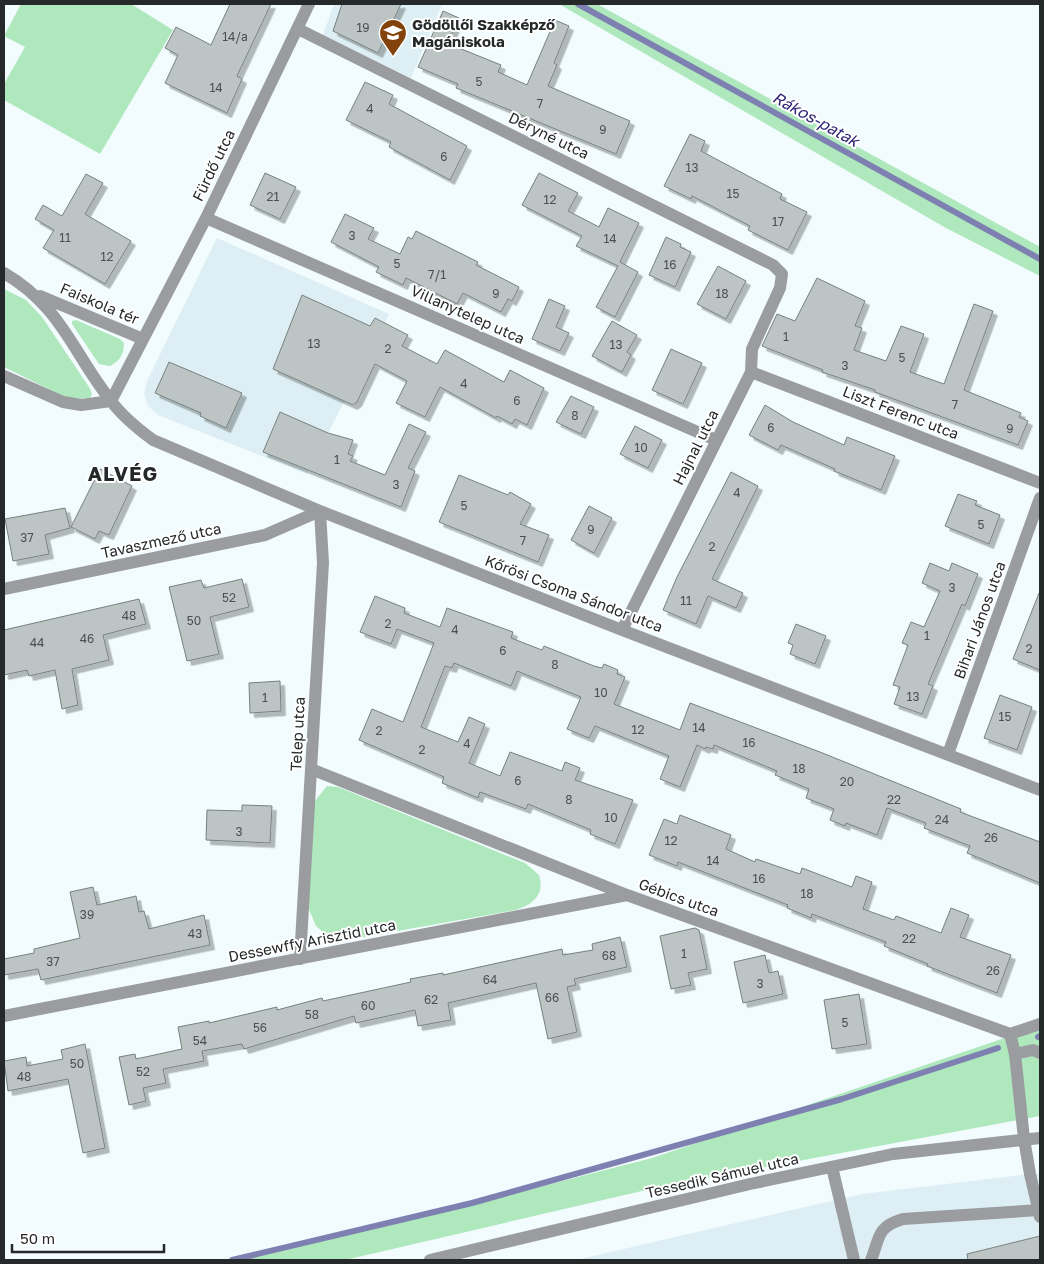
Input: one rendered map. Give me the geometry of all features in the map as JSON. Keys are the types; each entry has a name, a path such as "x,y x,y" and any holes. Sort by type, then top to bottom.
{"street":[{"name":"Fürdő utca","path":"143,339 206,218 309,4"},
{"name":"Déryné utca","path":"298,29 773,265 782,274"},
{"name":"Villanytelep utca","path":"206,218 716,440"},
{"name":"Faiskola tér","path":"4,273 35,294 57,318 110,400 143,339 35,294"},
{"name":"Hajnal utca","path":"622,630 751,372 752,349 780,288 782,274"},
{"name":"Liszt Ferenc utca","path":"751,372 1040,483"},
{"path":"4,376 63,402 81,405 110,400"},
{"name":"Kőrösi Csoma Sándor utca","path":"110,400 132,424 154,440 320,511 622,630 1040,790"},
{"name":"Bihari János utca","path":"948,754 1040,498"},
{"name":"Tavaszmező utca","path":"4,589 265,535 320,511"},
{"name":"Telep utca","path":"300,959 323,563 320,511"},
{"name":"Gébics utca","path":"311,769 627,895 1010,1034"},
{"name":"Dessewffy Arisztid utca","path":"4,1016 627,895"},
{"path":"872,1260 879,1234 893,1222 903,1219 1040,1212 1024,1139 1015,1054 1010,1034 1040,1024"},
{"path":"1015,1054 1033,1050 1040,1053"},
{"name":"Tessedik Sámuel utca","path":"430,1260 893,1154 1040,1138"},
{"path":"832,1167 854,1260"}],"shaded area":[{"name":"Gödöllői Szakképző Magániskola","path":"334,4 442,4 411,78 323,35"},
{"path":"217,238 389,314 307,474 158,415 148,406 144,394 147,381"},
{"path":"1040,1173 1040,1260 576,1260 862,1194"}],"green space":[{"path":"21,4 131,4 173,30 100,154 4,100 4,84 25,47 4,36"},
{"path":"559,4 597,4 1040,247 1040,276 946,228"},
{"path":"4,289 26,300 42,317 89,387 92,394 90,398 69,399 4,367"},
{"path":"76,320 120,339 124,343 124,347 119,359 110,366 99,364 72,324 72,321"},
{"path":"327,786 338,787 525,863 539,875 539,893 528,905 516,910 339,941 316,926 308,907 314,802"},
{"path":"1040,1026 1040,1116 659,1187 345,1260 230,1260 461,1207 652,1158"}],"building":[{"path":"230,4 271,4 237,76 242,79 227,113 165,83 178,55 165,48 176,27 211,45"},
{"path":"342,4 401,4 378,53 333,31"},
{"path":"443,11 459,18 449,40 456,43 454,46 501,65 498,72 527,85 555,20 569,26 554,63 557,65 548,86 630,121 616,154 456,88 458,84 418,67"},
{"path":"365,82 393,95 389,104 467,146 450,180 389,147 391,142 346,120"},
{"path":"690,134 705,141 701,151 782,194 780,199 807,212 788,250 748,230 750,226 692,196 691,199 664,186"},
{"path":"265,173 296,187 280,219 250,205"},
{"path":"539,173 578,193 568,211 599,227 608,208 639,223 620,262 638,272 615,317 596,307 618,266 576,246 582,236 522,205"},
{"path":"86,174 103,183 85,214 131,241 105,284 43,248 54,230 35,219 43,205 62,216"},
{"path":"345,214 374,228 368,239 400,254 408,237 412,239 416,231 478,262 476,265 519,287 512,301 508,299 501,312 463,293 457,304 406,278 403,285 376,272 379,267 331,242"},
{"path":"666,237 681,244 680,247 691,252 675,287 649,275"},
{"path":"718,266 746,281 726,319 697,304"},
{"path":"817,278 865,301 855,326 862,328 854,350 886,361 901,326 924,334 910,372 944,384 974,304 993,311 964,390 1021,413 1019,417 1028,421 1018,445 875,392 875,390 822,372 823,370 762,346 777,314 795,321"},
{"path":"302,295 370,326 375,318 408,335 402,346 437,364 445,350 504,382 510,370 544,388 527,425 515,419 512,424 497,416 496,418 440,387 425,417 396,403 407,381 375,364 357,402 353,405 273,369"},
{"path":"549,299 565,306 556,327 569,333 560,351 532,339"},
{"path":"612,321 637,335 627,352 631,355 622,372 592,356"},
{"path":"671,349 702,363 683,404 652,390"},
{"path":"169,362 242,393 226,428 200,416 201,413 155,393"},
{"path":"571,396 594,407 581,434 556,422"},
{"path":"765,405 793,422 844,445 847,437 895,456 881,490 834,471 835,469 781,445 778,450 749,435"},
{"path":"280,412 328,433 353,440 348,454 353,456 350,461 385,475 409,424 426,432 408,468 415,471 401,507 263,452"},
{"path":"635,426 662,440 648,468 620,454"},
{"path":"100,469 132,486 109,535 99,531 95,539 71,527"},
{"path":"731,472 758,486 712,579 743,593 736,608 708,596 696,624 663,610 677,577"},
{"path":"459,475 508,495 510,492 531,504 520,524 549,535 538,562 439,522"},
{"path":"958,494 977,501 975,505 1000,515 989,544 945,526"},
{"path":"589,506 612,518 594,553 571,540"},
{"path":"65,508 70,528 45,535 49,554 13,561 5,519"},
{"path":"930,563 949,571 952,563 978,574 965,606 962,604 928,684 933,686 922,714 894,704 900,687 893,685 908,645 902,643 911,622 924,627 940,591 922,583"},
{"path":"242,579 249,607 210,617 219,654 187,661 169,587 201,580 204,588"},
{"path":"1040,593 1040,670 1013,659"},
{"path":"375,596 405,608 404,613 440,627 447,608 513,632 511,638 542,650 544,646 594,666 602,668 604,664 618,670 617,674 625,677 614,704 680,730 690,703 820,752 961,809 960,812 1040,842 1040,883 967,853 970,846 924,828 926,823 887,808 877,835 846,823 845,826 830,820 834,809 806,798 809,789 775,775 777,771 714,745 713,749 706,747 705,749 697,745 680,787 660,779 669,756 595,726 589,738 567,729 581,697 517,671 511,686 454,663 452,668 445,666 421,727 458,742 469,717 485,724 469,763 500,776 510,752 562,771 565,762 580,768 575,780 633,800 615,844 590,834 591,830 528,804 526,809 480,792 478,798 442,783 444,777 359,740 372,709 403,722 434,643 397,629 391,644 360,632"},
{"path":"139,599 146,624 103,635 109,660 72,669 78,705 62,709 55,670 29,676 27,670 4,675 4,630"},
{"path":"796,624 826,636 815,664 790,654 793,645 788,643"},
{"path":"280,681 281,711 250,713 249,683"},
{"path":"1000,695 1032,707 1017,750 984,738"},
{"path":"242,805 272,806 270,843 206,840 207,810 242,811"},
{"path":"680,815 731,835 726,849 755,862 756,859 800,874 802,868 852,887 856,876 872,882 863,909 894,920 896,916 941,933 951,908 969,915 960,937 1011,955 997,993 927,966 928,964 884,946 886,942 812,914 811,918 787,908 788,905 678,862 677,866 649,855 664,819 677,824"},
{"path":"93,887 97,905 136,896 139,912 144,911 149,929 204,915 210,945 41,980 38,969 4,975 4,959 34,953 34,949 80,938 70,892"},
{"path":"695,928 699,930 707,969 688,973 691,985 671,989 660,936"},
{"path":"620,937 627,967 574,979 576,985 567,987 577,1032 548,1039 536,983 448,1003 451,1020 418,1026 415,1010 356,1023 354,1016 244,1049 242,1044 202,1051 204,1061 163,1069 166,1083 143,1088 146,1101 129,1105 119,1057 135,1054 136,1059 182,1049 178,1027 209,1021 209,1023 277,1007 277,1010 322,998 323,1001 411,982 410,979 443,973 443,975 562,949 563,955 593,950 592,944"},
{"path":"765,955 769,973 778,971 783,994 743,1003 734,962"},
{"path":"859,994 867,1044 832,1049 824,1000"},
{"path":"85,1044 105,1148 83,1153 68,1079 8,1091 4,1061 26,1057 27,1066 63,1059 61,1050"},
{"path":"1040,1236 1040,1260 968,1260 967,1254"}],"waterway":[{"name":"Rákos-patak","path":"578,4 1040,259"},
{"path":"232,1260 472,1203 842,1099 998,1048"}],"place":[{"name":"Gödöllői Szakképző Magániskola","path":"393,57"}],"district":[{"name":"ALVÉG","path":"123,473"}]}
